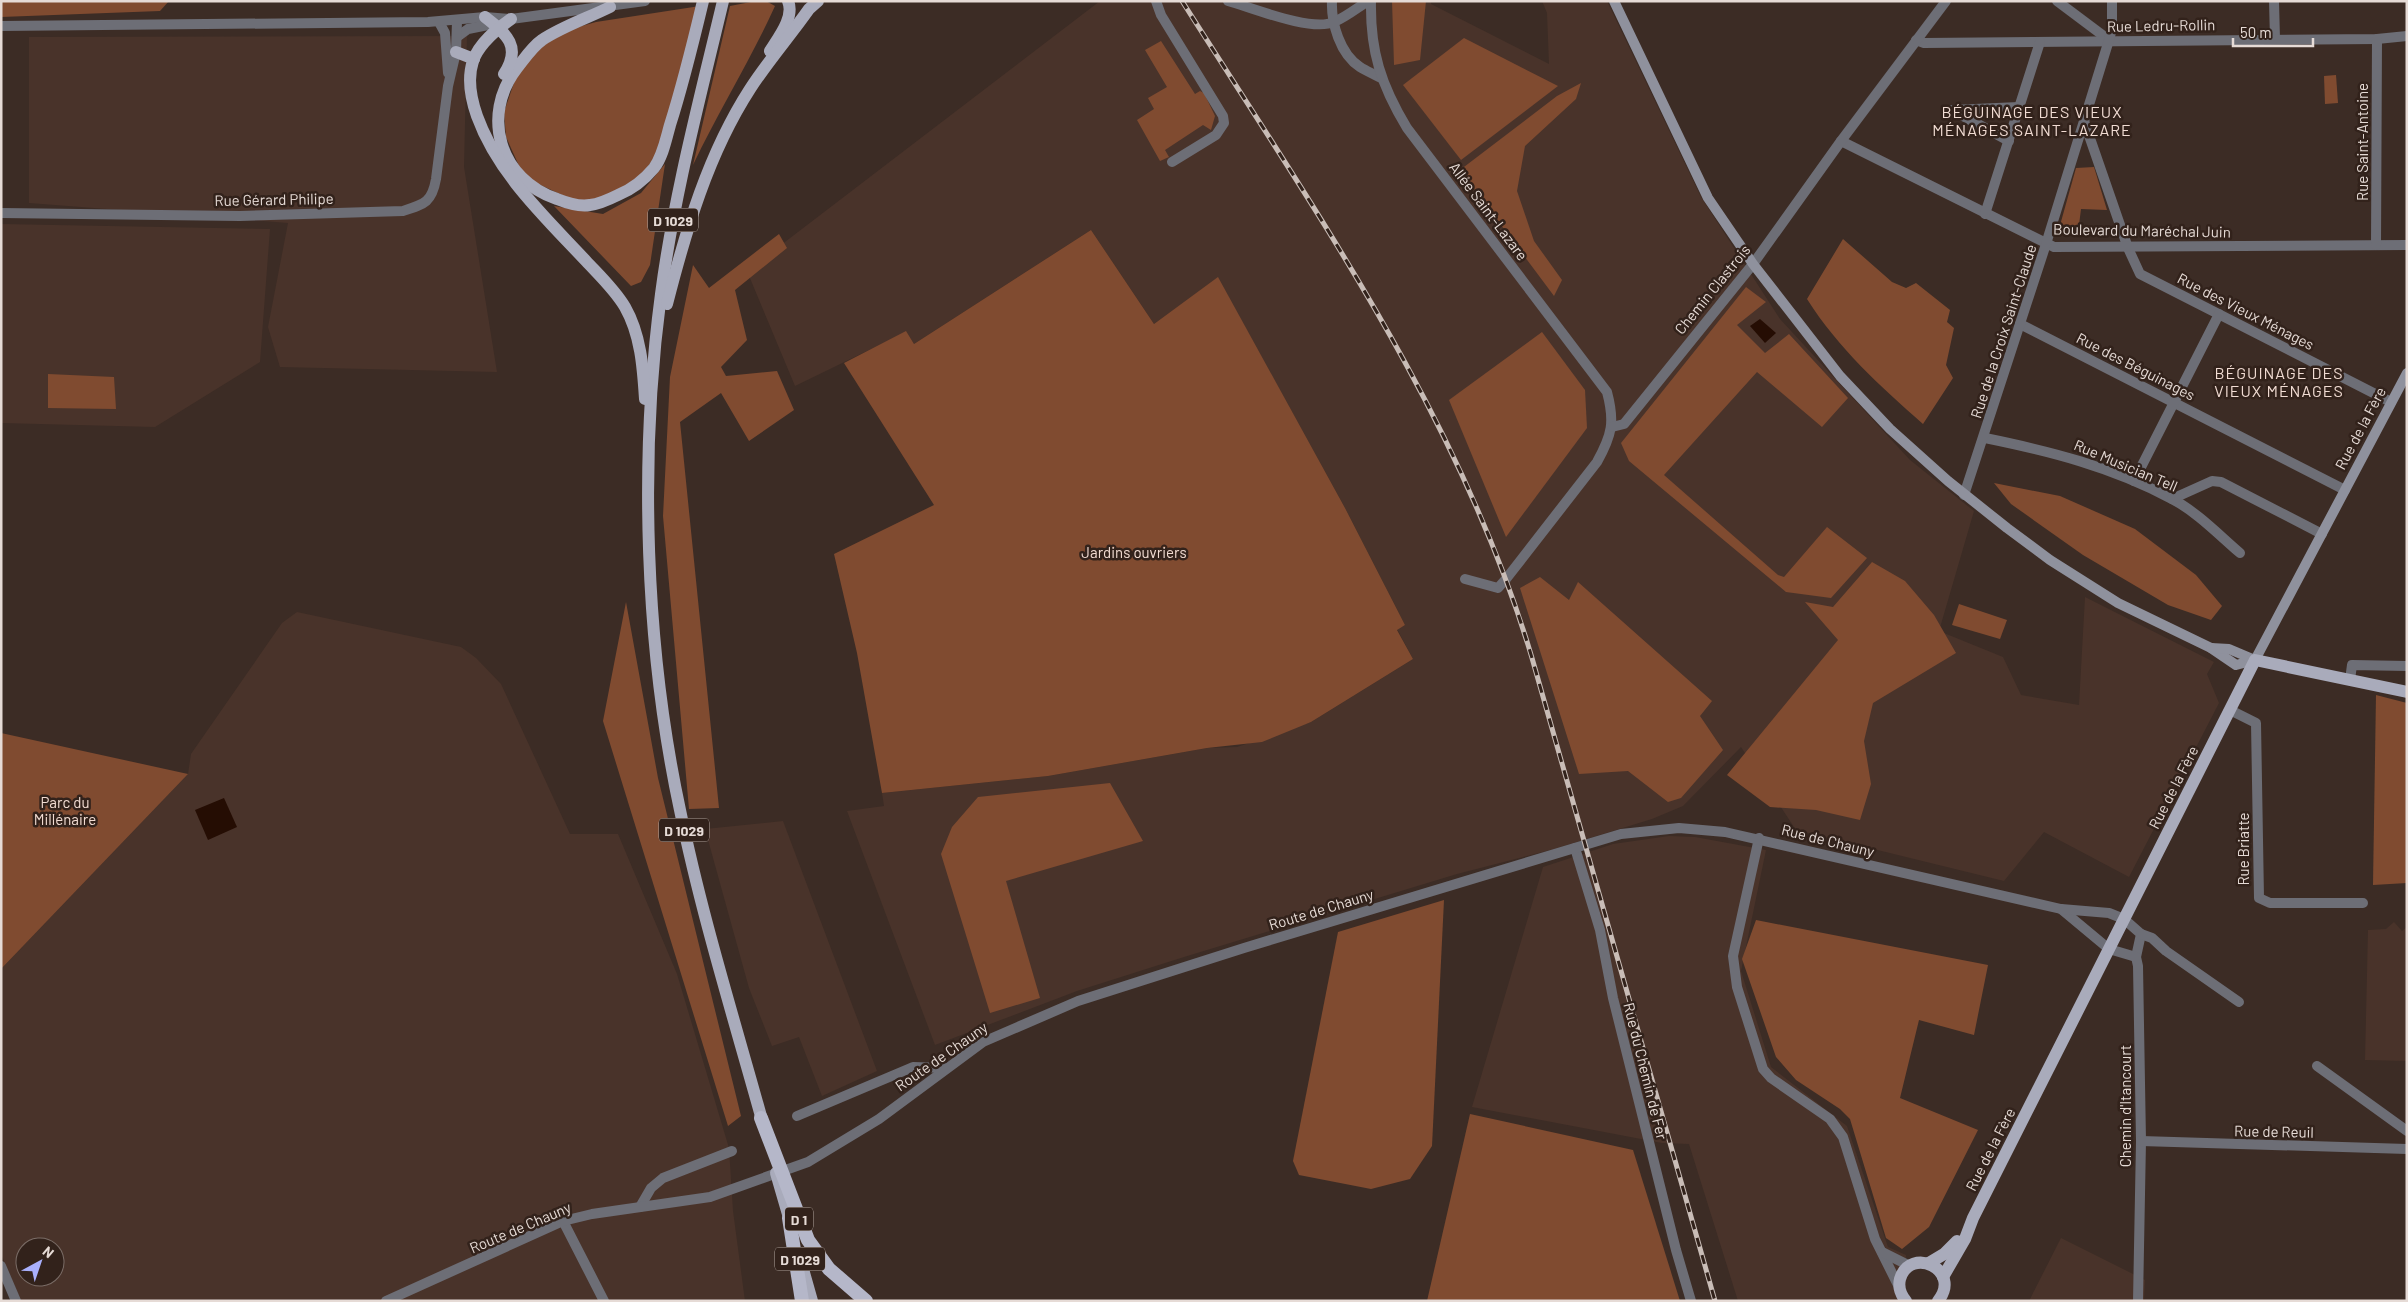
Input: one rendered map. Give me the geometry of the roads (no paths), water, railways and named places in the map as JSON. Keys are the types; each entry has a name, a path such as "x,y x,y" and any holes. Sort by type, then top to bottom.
{"highway":[{"name":"D 1","path":"761,1118 808,1240 829,1269 866,1301"},
{"name":"D 1","path":"789,1218 802,1301"}],"main road":[{"path":"493,23 504,32 514,51 513,59 500,80 494,97 498,111 498,132 506,156 523,180 541,193 566,202 591,205 629,190 648,175 660,156 679,96 704,1"},
{"name":"D 1029","path":"723,1 669,239 656,342 650,443 652,604 667,738 679,808 696,882 812,1301"},
{"path":"656,342 690,223 718,149 788,18 790,11 788,1"},
{"path":"750,89 809,10 818,1"},
{"path":"1614,1 1708,198 1753,264 1840,376 1890,429 1964,495 2083,582 2118,603 2211,648 2236,665 2255,660 2350,680 2406,689"},
{"path":"498,111 510,77 530,52 542,41 559,30 610,7"},
{"path":"493,23 511,18"},
{"path":"493,23 486,42 474,59 470,82 480,125 496,156 519,188 606,282 630,317 642,361 650,443"},
{"path":"456,52 474,59"},
{"name":"Rue de la Fère","path":"1938,1301 1944,1290 1943,1277 1965,1239 1973,1218 2255,660 2407,373"},
{"name":"Rue de la Fère","path":"1929,1264 1953,1246 1973,1218"},
{"path":"1906,1301 1899,1287 1903,1273 1910,1266 1921,1262 1929,1264 1937,1268 1943,1277"}],"street":[{"path":"511,18 610,7 645,1"},
{"path":"1156,1 1161,15 1222,116 1224,123 1216,134 1172,162"},
{"path":"1228,1 1301,22 1333,23 1369,1"},
{"path":"1332,1 1333,23 1344,50 1358,67 1381,78"},
{"name":"Allée Saint-Lazare","path":"1369,1 1374,52 1381,78 1406,128 1607,392 1612,408 1612,427"},
{"name":"Chemin Clastrois","path":"1612,427 1624,424 1753,264 1841,141 1946,1"},
{"path":"2057,1 2109,40"},
{"name":"Rue de la Croix Saint-Claude","path":"1964,495 1985,438 2109,40 2112,29 2112,1"},
{"path":"2274,1 2275,39"},
{"path":"1,26 458,21 493,23"},
{"name":"Rue Gérard Philipe","path":"1,213 240,216 403,211 422,205 433,194 448,86 456,52 458,21"},
{"name":"Rue Gérard Philipe","path":"439,22 445,33 448,86"},
{"path":"457,37 468,29 493,23"},
{"name":"Rue Ledru-Rollin","path":"1916,40 1924,43 2377,39 2407,36"},
{"name":"Rue Saint-Antoine","path":"2376,245 2377,39"},
{"path":"1985,214 2040,42"},
{"path":"2009,140 1952,110 2019,107"},
{"name":"Rue des Vieux Ménages","path":"2084,120 2128,248 2140,274 2391,402"},
{"name":"Boulevard du Maréchal Juin","path":"1841,141 2054,247 2407,245"},
{"path":"2134,481 2219,314"},
{"name":"Rue des Béguinages","path":"2020,324 2345,490"},
{"path":"1466,579 1498,588 1597,462 1608,442 1612,427"},
{"name":"Rue Musician Tell","path":"1985,438 2059,454 2134,481 2172,499 2240,553"},
{"path":"2172,499 2212,481 2220,482 2322,534"},
{"path":"2350,680 2352,665 2407,666"},
{"name":"Rue Briatte","path":"2230,710 2256,723 2258,736 2259,898 2270,904 2363,903"},
{"name":"Rue de Chauny","path":"1586,844 1622,834 1670,828 1725,832 1759,838 2061,909 2109,913 2124,919"},
{"path":"1759,838 1733,956 1737,986 1752,1040 1763,1069 1771,1078 1830,1119 1840,1132 1875,1239 1899,1287"},
{"name":"Route de Chauny","path":"386,1301 563,1221 592,1214 710,1197 808,1162 879,1119 983,1042 1078,1001 1586,844"},
{"name":"Rue du Chemin de Fer","path":"1575,848 1600,930 1613,998 1674,1240 1692,1301"},
{"name":"Rue de Chauny","path":"2061,909 2109,949"},
{"path":"2124,919 2141,934 2152,938 2166,951 2239,1002"},
{"name":"Chemin d'Itancourt","path":"2138,1301 2141,1141 2138,966 2136,957 2141,934"},
{"path":"2109,949 2136,957"},
{"path":"2317,1066 2407,1131"},
{"path":"797,1116 912,1067 946,1068"},
{"name":"Rue de Reuil","path":"2141,1141 2407,1149"},
{"path":"640,1207 651,1188 663,1178 732,1151"},
{"path":"563,1221 604,1301"},
{"path":"1882,1252 1910,1266"},
{"path":"1,1266 16,1301"}],"railway":[{"path":"1182,1 1283,158 1380,318 1425,400 1466,484 1502,569 1532,658 1715,1301"}],"district":[{"name":"BÉGUINAGE DES VIEUX MÉNAGES SAINT-LAZARE","path":"2032,120"},
{"name":"BÉGUINAGE DES VIEUX MÉNAGES","path":"2279,381"}],"park label":[{"name":"Jardins ouvriers","path":"1134,552"},
{"name":"Parc du Millénaire","path":"65,810"}]}
